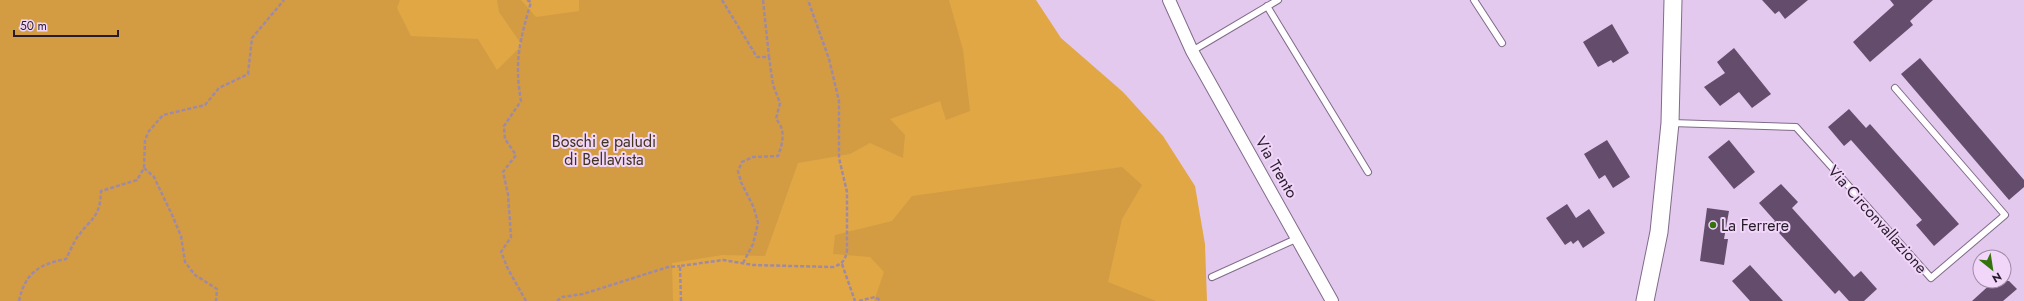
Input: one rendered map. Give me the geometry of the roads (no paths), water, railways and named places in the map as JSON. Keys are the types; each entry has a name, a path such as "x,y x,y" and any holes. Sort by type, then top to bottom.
{"main road":[{"path":"1645,301 1659,232 1670,123 1673,0"}],"street":[{"name":"Via Trento","path":"1168,0 1192,51 1332,301"}],"lane":[{"path":"1192,51 1278,0"},
{"path":"1474,0 1502,43"},
{"path":"1267,6 1368,172"},
{"name":"Via Circonvallazione","path":"1670,123 1796,127 1931,278 2005,216 1895,88"},
{"path":"1212,277 1298,238"}],"place":[{"name":"La Ferrere","path":"1713,225"}],"park label":[{"name":"Boschi e paludi di Bellavista","path":"604,150"}]}
